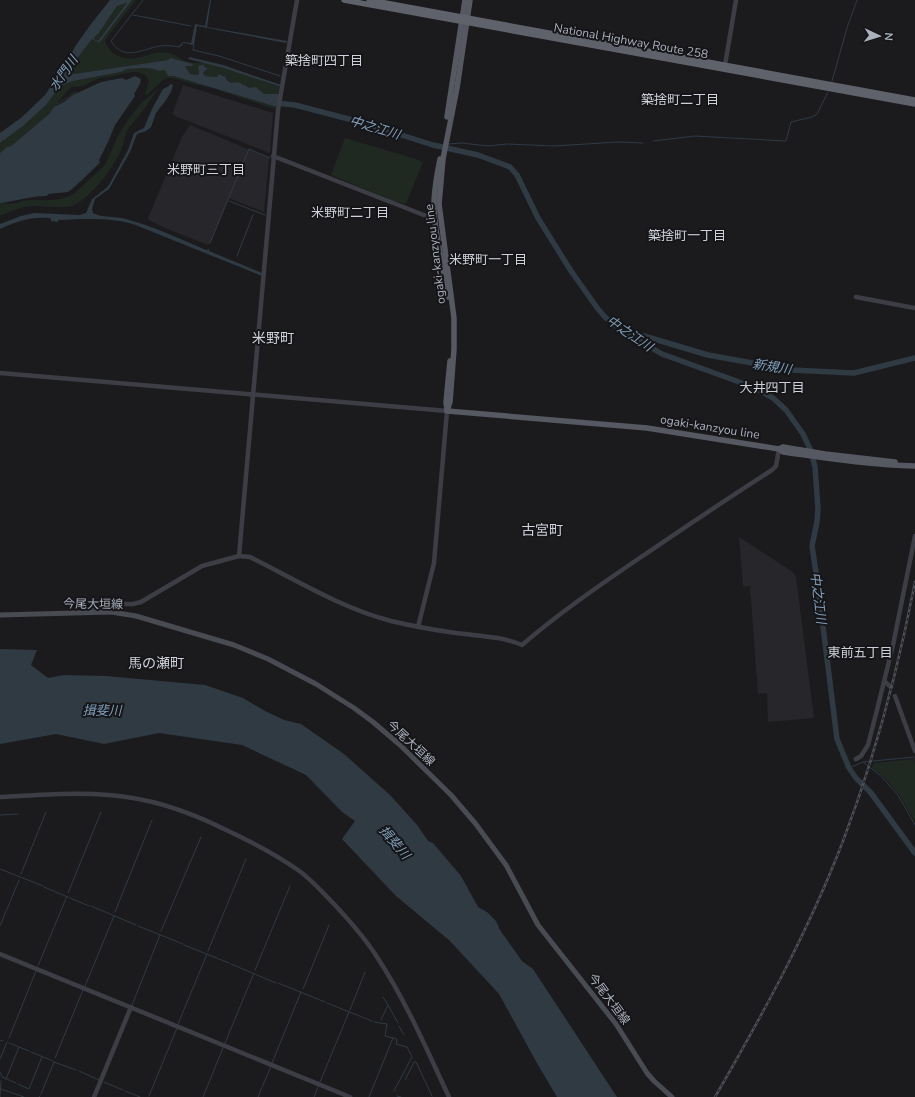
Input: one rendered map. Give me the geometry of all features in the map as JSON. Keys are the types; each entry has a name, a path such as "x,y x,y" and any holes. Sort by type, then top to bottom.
{"highway":[{"name":"National Highway Route 258","path":"344,0 725,65 915,100"},
{"name":"National Highway Route 258","path":"368,0 464,20 915,104"}],"main road":[{"name":"ogaki-kanzyou line","path":"465,0 464,20 455,87 442,159 439,204 454,318 452,356 446,402 447,411 647,428 779,449 783,452 802,452 883,465 915,464"},
{"name":"ogaki-kanzyou line","path":"464,20 470,0"},
{"name":"ogaki-kanzyou line","path":"442,159 436,179 434,219 450,318 452,348"},
{"name":"今尾大垣線","path":"0,615 85,612 130,614 246,650 280,664 344,701 373,722 400,745 451,795 475,823 506,865 538,925 616,1024 647,1073 672,1097"}],"street":[{"path":"239,556 273,156 282,82 297,0"},
{"path":"725,65 736,0"},
{"path":"273,156 434,219"},
{"path":"856,297 915,308"},
{"path":"0,373 447,411 434,563 418,627"},
{"path":"85,612 87,610 115,604 133,604 141,602 202,566 239,556 250,557 350,608 418,627 495,637 522,646 545,625 599,586 707,512 772,470 776,466 779,449"},
{"path":"856,759 861,756 868,745 885,682 915,536"},
{"path":"885,682 891,687"},
{"path":"895,696 915,751"},
{"path":"0,797 78,794 108,795 138,799 164,805 182,811 242,837 275,855 299,871 320,889 377,956 403,1000 448,1097"},
{"path":"0,954 350,1097"},
{"path":"94,1097 131,1007"}],"shaded area":[{"path":"132,0 136,0 105,40 107,46 114,54 130,59 163,52 169,53 185,61 212,64 279,87 278,94 264,94 258,88 250,88 243,84 239,84 239,82 231,83 225,76 219,74 217,77 205,76 203,74 208,68 203,66 198,70 198,75 190,74 185,66 190,65 170,58 168,60 67,75 70,68 92,39 99,43"},
{"path":"127,3 98,41 94,39 117,6"},
{"path":"146,68 158,71 165,70 168,76 172,76 276,107 275,109 212,88 173,78 163,80 147,95 145,93 149,81 146,75 138,72 132,72 99,78 83,86 71,87 57,103 75,91 77,91 77,93 54,107 49,114 11,146 7,147 0,153 0,143 23,126 46,105 60,86 73,81 121,72 127,69"},
{"path":"183,85 273,113 270,153 175,116 173,112"},
{"path":"158,88 129,127 121,150 113,165 93,191 85,198 71,206 26,207 0,216 1,202 12,204 29,200 58,199 75,193 105,165 118,136 128,120 142,102"},
{"path":"190,125 269,158 264,212 229,198 210,244 208,245 165,228 149,220 148,218 182,137"},
{"path":"345,138 423,162 406,204 394,201 331,175"},
{"path":"739,537 793,572 796,577 814,718 768,722 767,693 758,694 750,586 743,587"},
{"path":"914,759 915,822 899,794 881,774 872,768 874,763"}],"water":[{"name":"水門川","path":"110,0 132,0 99,43 92,39 70,68 67,75 168,60 170,58 193,64 192,66 185,66 190,74 198,75 198,66 204,65 204,67 208,68 203,73 205,76 217,77 219,74 225,76 231,83 238,82 250,88 256,87 264,94 279,94 277,107 173,76 168,76 165,70 159,71 146,68 127,69 121,72 73,81 60,86 46,105 23,126 0,143 0,133 22,117 45,95 91,24","holes":["127,3 98,41 94,39 95,36 98,34 117,6"]},
{"path":"210,0 207,27 287,41 286,43 197,26 194,45 183,43 182,46 180,45 183,42 191,43 195,24 205,26"},
{"path":"189,57 223,65 281,85 281,87 224,68 188,59"},
{"path":"135,76 141,79 140,84 134,94 135,96 115,125 99,160 100,162 84,178 68,192 48,194 47,196 0,203 0,153 7,147 11,146 49,114 54,107 73,95 101,82 122,78 126,80"},
{"path":"170,84 173,85 171,92 156,113 151,127 146,131 137,134 130,152 109,189 95,199 92,209 93,213 100,216 126,219 156,229 206,250 209,249 209,251 262,273 262,276 133,224 114,220 58,220 58,222 51,221 49,218 35,218 18,222 0,229 0,224 34,213 80,215 86,213 92,199 109,185 128,150 134,133 144,128 163,89"},
{"name":"揖斐川","path":"0,649 37,650 31,665 48,678 64,675 106,676 205,685 243,698 284,720 301,724 344,754 390,795 418,826 428,841 433,843 461,876 478,907 487,912 496,921 500,930 522,961 533,969 617,1097 557,1097 499,994 450,941 396,896 342,839 355,821 342,812 306,775 242,745 159,733 104,744 56,734 0,744"}],"waterway":[{"path":"143,0 111,41 116,47 127,53 160,46 180,47 180,45"},
{"path":"832,81 847,28 857,0"},
{"path":"133,15 191,26"},
{"path":"194,45 193,50 219,56 280,76"},
{"path":"653,141 695,136 786,141 791,122 812,117 817,114 828,92"},
{"name":"中之江川","path":"275,103 295,105 360,122 433,145 478,155 510,167 517,175 538,218 571,271 606,318 618,328 662,354 753,387 773,398 786,410 803,434 811,451 815,467 818,509 812,546 837,739 849,768 856,778 871,793 915,853"},
{"path":"448,144 462,143 488,146 507,144 554,146 618,142 643,143"},
{"name":"中之江川","path":"433,145 443,145"},
{"path":"210,243 249,149 270,158"},
{"path":"229,201 265,215"},
{"path":"237,256 253,215"},
{"name":"新規川","path":"633,335 644,336 708,355 791,370 854,373 915,358"},
{"path":"849,768 863,762 915,757"},
{"path":"863,762 880,775 898,795 915,825"},
{"path":"21,874 46,812"},
{"path":"68,893 101,812"},
{"path":"0,815 18,814"},
{"path":"115,912 152,820"},
{"path":"161,931 201,837"},
{"path":"208,951 246,859"},
{"path":"0,869 43,886"},
{"path":"0,926 19,880"},
{"path":"255,970 290,886"},
{"path":"44,887 89,906"},
{"path":"38,966 67,896"},
{"path":"91,906 136,925"},
{"path":"85,986 114,916"},
{"path":"303,989 329,925"},
{"path":"138,926 183,944"},
{"path":"132,1005 160,935"},
{"path":"184,945 229,963"},
{"path":"178,1024 207,954"},
{"path":"231,964 276,983"},
{"path":"9,1038 36,971"},
{"path":"350,1010 365,972"},
{"path":"225,1043 254,973"},
{"path":"278,983 325,1002"},
{"path":"55,1058 83,990"},
{"path":"272,1063 301,992"},
{"path":"383,997 388,1005"},
{"path":"327,1003 372,1021"},
{"path":"381,1020 388,1005 398,1023"},
{"path":"320,1082 349,1012"},
{"path":"374,1022 387,1024 385,1036 397,1039 396,1044 407,1047 412,1057 394,1091"},
{"path":"399,1026 404,1035"},
{"path":"149,1096 177,1028"},
{"path":"369,1097 393,1038"},
{"path":"0,1059 7,1042"},
{"path":"9,1043 29,1051"},
{"path":"6,1079 19,1047"},
{"path":"203,1097 223,1048"},
{"path":"31,1052 53,1061"},
{"path":"18,1084 29,1089 42,1057"},
{"path":"54,1062 76,1070"},
{"path":"41,1094 54,1062"},
{"path":"405,1080 414,1062 416,1062 432,1096"},
{"path":"258,1097 271,1066"},
{"path":"79,1071 99,1080"},
{"path":"0,1072 2,1077 16,1083"},
{"path":"0,1097 1,1081"},
{"path":"104,1082 123,1090"},
{"path":"314,1097 318,1087"},
{"path":"1,1089 24,1097"},
{"path":"125,1091 140,1097"},
{"path":"397,1096 401,1097"}],"railway":[{"path":"715,1097 784,971 830,874 843,841 855,809 885,713 915,582"}],"district":[{"name":"築捨町四丁目","path":"324,60"},
{"name":"築捨町二丁目","path":"680,99"},
{"name":"米野町三丁目","path":"206,169"},
{"name":"米野町二丁目","path":"350,212"},
{"name":"築捨町一丁目","path":"687,235"},
{"name":"米野町一丁目","path":"488,259"},
{"name":"米野町","path":"273,338"},
{"name":"大井四丁目","path":"772,387"},
{"name":"古宮町","path":"542,530"},
{"name":"東前五丁目","path":"860,652"},
{"name":"馬の瀬町","path":"156,663"}]}
